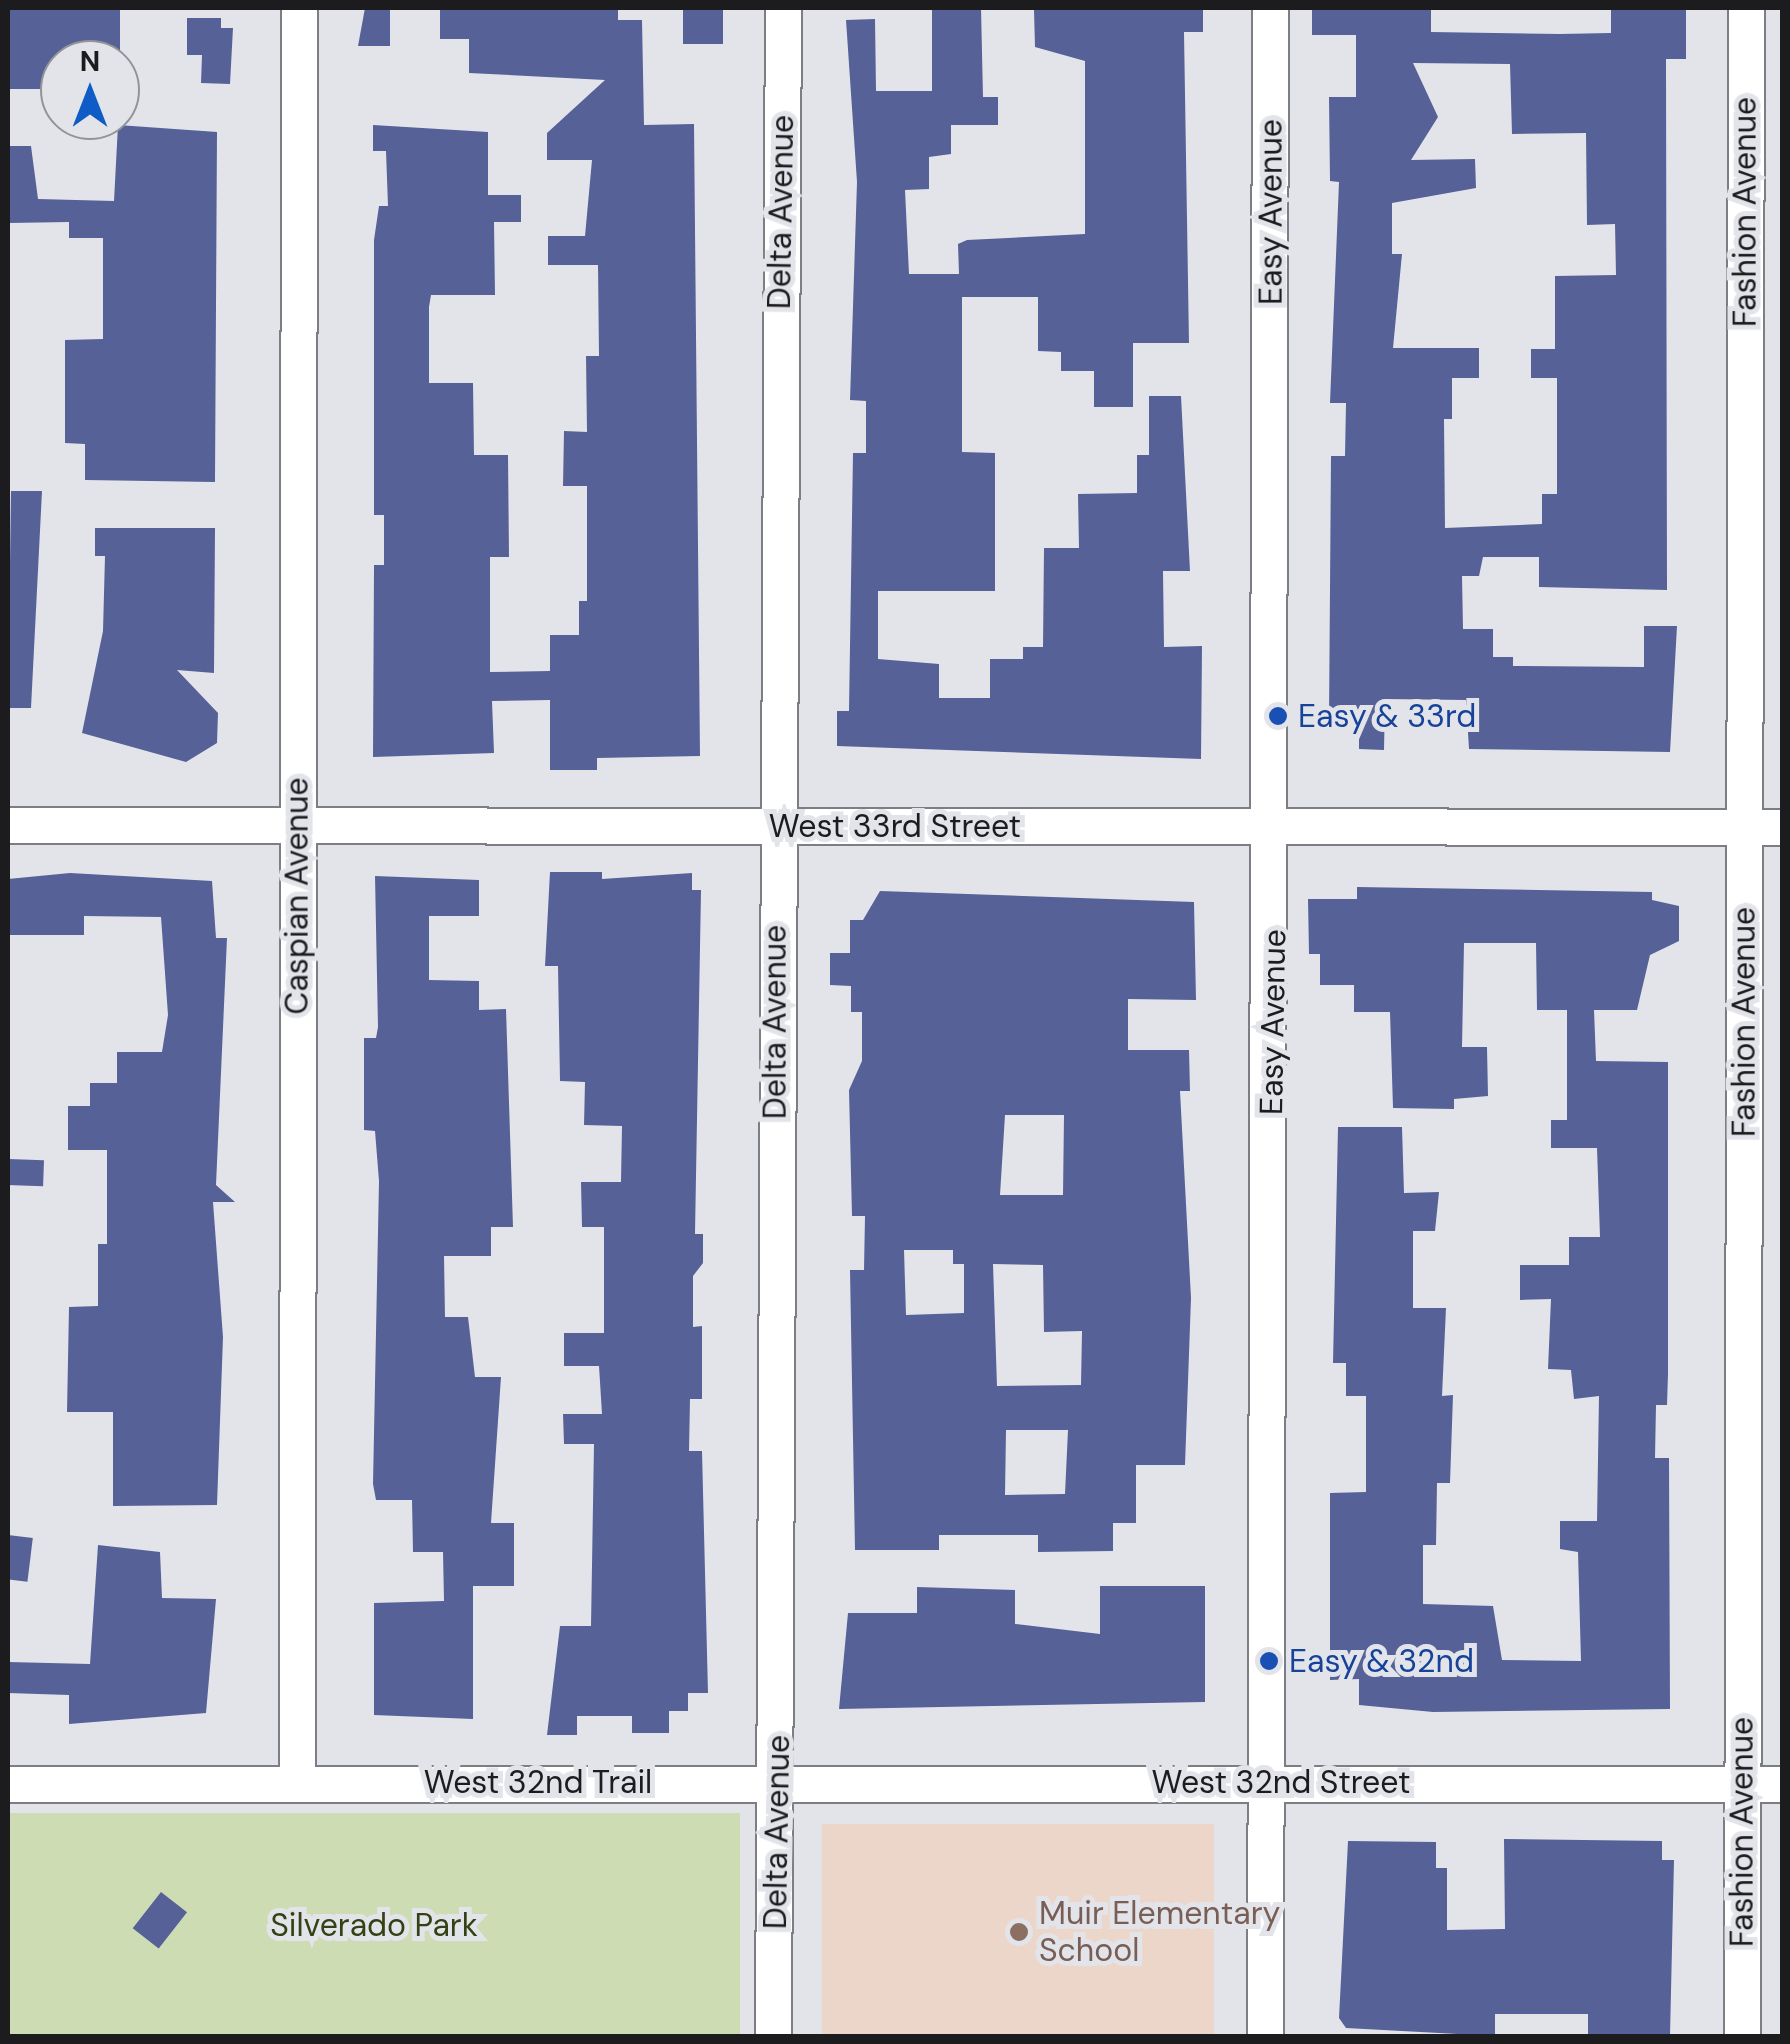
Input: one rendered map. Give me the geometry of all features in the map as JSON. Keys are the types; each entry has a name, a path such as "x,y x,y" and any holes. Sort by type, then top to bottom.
{"street":[{"name":"Caspian Avenue","path":"298,1784 299,8"},
{"name":"Delta Avenue","path":"773,2036 778,1780 774,826 783,8"},
{"name":"Easy Avenue","path":"1264,2036 1275,826 1270,8"},
{"name":"Fashion Avenue","path":"1742,2036 1746,8"},
{"name":"West 33rd Street","path":"8,824 1782,827"},
{"name":"West 32nd Trail","path":"298,1784 778,1780"},
{"name":"West 32nd Street","path":"778,1780 1782,1784"},
{"path":"8,1784 298,1784"}],"shaded area":[{"name":"Muir Elementary School","path":"822,1824 1214,1824 1214,2036 822,2036"}],"green space":[{"name":"Silverado Park","path":"8,1813 740,1813 740,2036 8,2036"}],"building":[{"path":"8,8 120,8 120,40 40,40 40,89 8,89"},
{"path":"365,8 390,8 390,46 358,46"},
{"path":"440,8 618,8 618,20 642,20 644,125 694,124 700,756 597,758 597,770 550,770 550,700 492,701 494,753 373,757 374,565 384,565 384,515 374,515 374,240 379,206 388,206 386,151 373,151 373,125 488,132 488,195 521,195 521,222 494,222 495,295 431,295 429,307 429,383 473,383 474,455 508,455 509,557 490,557 490,672 550,671 550,635 579,635 579,601 587,601 587,486 563,486 564,431 587,432 586,356 599,356 598,265 548,265 548,236 585,236 592,160 547,160 547,133 605,80 469,73 469,39 440,39"},
{"path":"683,8 723,8 723,44 683,44"},
{"path":"932,8 981,8 983,97 998,97 998,125 951,125 951,154 929,157 929,189 905,190 909,274 959,274 958,244 967,240 1085,234 1085,61 1035,47 1034,10 1203,8 1203,32 1184,32 1189,343 1133,343 1133,407 1094,407 1094,371 1061,371 1061,352 1038,351 1038,297 962,297 962,452 995,453 995,591 878,591 878,659 939,664 939,698 990,698 990,659 1023,659 1023,647 1043,647 1044,548 1079,548 1078,494 1137,493 1137,455 1149,455 1149,396 1181,396 1190,571 1163,571 1164,647 1202,646 1201,759 837,746 837,711 849,711 853,453 866,453 866,401 850,400 857,182 846,20 875,19 876,91 932,91"},
{"path":"1312,8 1431,8 1431,32 1560,34 1611,33 1611,8 1686,8 1686,59 1666,59 1667,590 1539,587 1539,557 1483,557 1479,576 1462,576 1463,629 1493,629 1493,657 1513,657 1513,666 1644,667 1644,626 1677,626 1670,752 1469,749 1466,700 1385,699 1384,750 1359,749 1359,721 1329,721 1331,456 1345,456 1346,403 1330,403 1339,182 1330,181 1329,97 1356,97 1356,35 1312,35","holes":["1413,63 1510,64 1512,134 1586,133 1587,225 1615,224 1616,275 1555,276 1555,349 1531,349 1531,378 1557,378 1557,494 1542,494 1542,524 1445,528 1444,419 1452,419 1452,378 1479,378 1479,348 1393,348 1402,254 1392,254 1392,203 1476,188 1475,159 1411,160 1438,117"]},
{"path":"187,18 221,18 221,28 233,28 230,84 201,83 202,55 187,55"},
{"path":"140,127 217,132 215,482 85,480 85,444 65,443 65,340 103,339 103,238 69,238 69,222 8,223 8,146 31,146 38,199 114,201 117,140 140,140"},
{"path":"11,491 42,491 31,708 8,708"},
{"path":"95,528 215,528 214,673 177,670 218,713 217,743 186,762 82,733 103,631 105,556 95,556"},
{"path":"550,872 602,872 602,879 692,873 692,890 701,890 695,1234 703,1234 703,1263 693,1276 693,1327 702,1326 702,1399 690,1399 689,1451 702,1451 708,1693 688,1693 688,1711 669,1711 669,1733 632,1733 632,1716 577,1716 577,1735 547,1735 560,1626 591,1626 594,1444 564,1444 563,1414 602,1414 599,1366 564,1366 564,1333 604,1333 604,1227 582,1227 581,1182 621,1182 622,1126 584,1125 585,1082 560,1081 558,966 545,966"},
{"path":"70,873 212,881 216,938 227,938 216,1185 235,1202 213,1202 223,1337 217,1505 113,1506 113,1412 67,1412 69,1307 98,1306 98,1244 107,1244 107,1150 68,1150 68,1106 90,1106 90,1083 117,1083 117,1052 162,1052 168,1015 161,917 84,916 84,935 8,935 8,879"},
{"path":"375,876 479,880 479,916 429,916 429,980 479,981 479,1010 506,1009 513,1227 491,1227 491,1256 444,1256 445,1317 468,1317 475,1377 501,1377 491,1523 514,1523 514,1586 473,1586 473,1719 374,1715 374,1603 444,1601 443,1552 413,1552 412,1500 376,1500 373,1484 379,1181 375,1131 364,1130 364,1038 376,1038 378,1027"},
{"path":"1357,887 1652,892 1652,900 1679,906 1679,941 1650,955 1637,1010 1594,1010 1596,1061 1668,1062 1667,1405 1656,1405 1655,1458 1669,1458 1670,1709 1433,1712 1359,1705 1359,1679 1330,1680 1330,1493 1366,1492 1366,1396 1346,1396 1346,1363 1333,1363 1338,1127 1402,1127 1404,1193 1439,1192 1435,1231 1413,1231 1413,1308 1446,1308 1442,1396 1453,1395 1450,1483 1437,1483 1436,1545 1423,1545 1423,1604 1493,1606 1502,1660 1581,1661 1578,1552 1560,1549 1560,1521 1597,1521 1599,1396 1574,1399 1571,1370 1548,1369 1551,1299 1520,1300 1520,1265 1569,1265 1569,1237 1600,1237 1597,1148 1551,1148 1551,1120 1567,1120 1567,1010 1537,1010 1536,943 1464,943 1462,1047 1487,1047 1488,1096 1454,1099 1454,1109 1393,1108 1390,1012 1354,1012 1354,985 1320,985 1320,954 1309,954 1308,899 1357,899"},
{"path":"880,891 1194,902 1196,1000 1128,999 1128,1050 1189,1050 1190,1091 1180,1091 1191,1298 1185,1465 1136,1465 1136,1523 1113,1523 1113,1551 1038,1552 1038,1535 939,1535 939,1550 855,1550 850,1270 864,1270 865,1216 852,1216 849,1090 862,1061 862,1012 851,1012 851,986 830,985 830,953 850,953 850,920 863,920","holes":["1005,1115 1064,1115 1063,1195 1000,1195","904,1250 953,1250 953,1264 964,1264 964,1313 906,1315","993,1264 1043,1265 1044,1332 1082,1331 1081,1385 997,1386","1006,1430 1068,1430 1065,1494 1005,1495"]},
{"path":"8,1159 44,1160 43,1186 8,1185"},
{"path":"8,1535 33,1538 27,1582 8,1579"},
{"path":"98,1545 160,1552 162,1598 216,1599 206,1713 69,1724 69,1695 8,1693 8,1662 90,1664"},
{"path":"1100,1586 1205,1586 1205,1702 839,1709 848,1613 917,1613 917,1587 1015,1590 1015,1624 1100,1634"},
{"path":"1504,1839 1662,1841 1662,1860 1674,1860 1670,2036 1588,2036 1588,2014 1495,2014 1495,2036 1346,2028 1339,2018 1348,1841 1436,1842 1436,1868 1447,1868 1447,1930 1505,1929"},
{"path":"161,1892 187,1912 159,1949 133,1928"}],"place":[{"name":"Easy & 33rd","path":"1278,716"},
{"name":"Easy & 32nd","path":"1269,1661"},
{"name":"Muir Elementary School","path":"1019,1932"}]}
